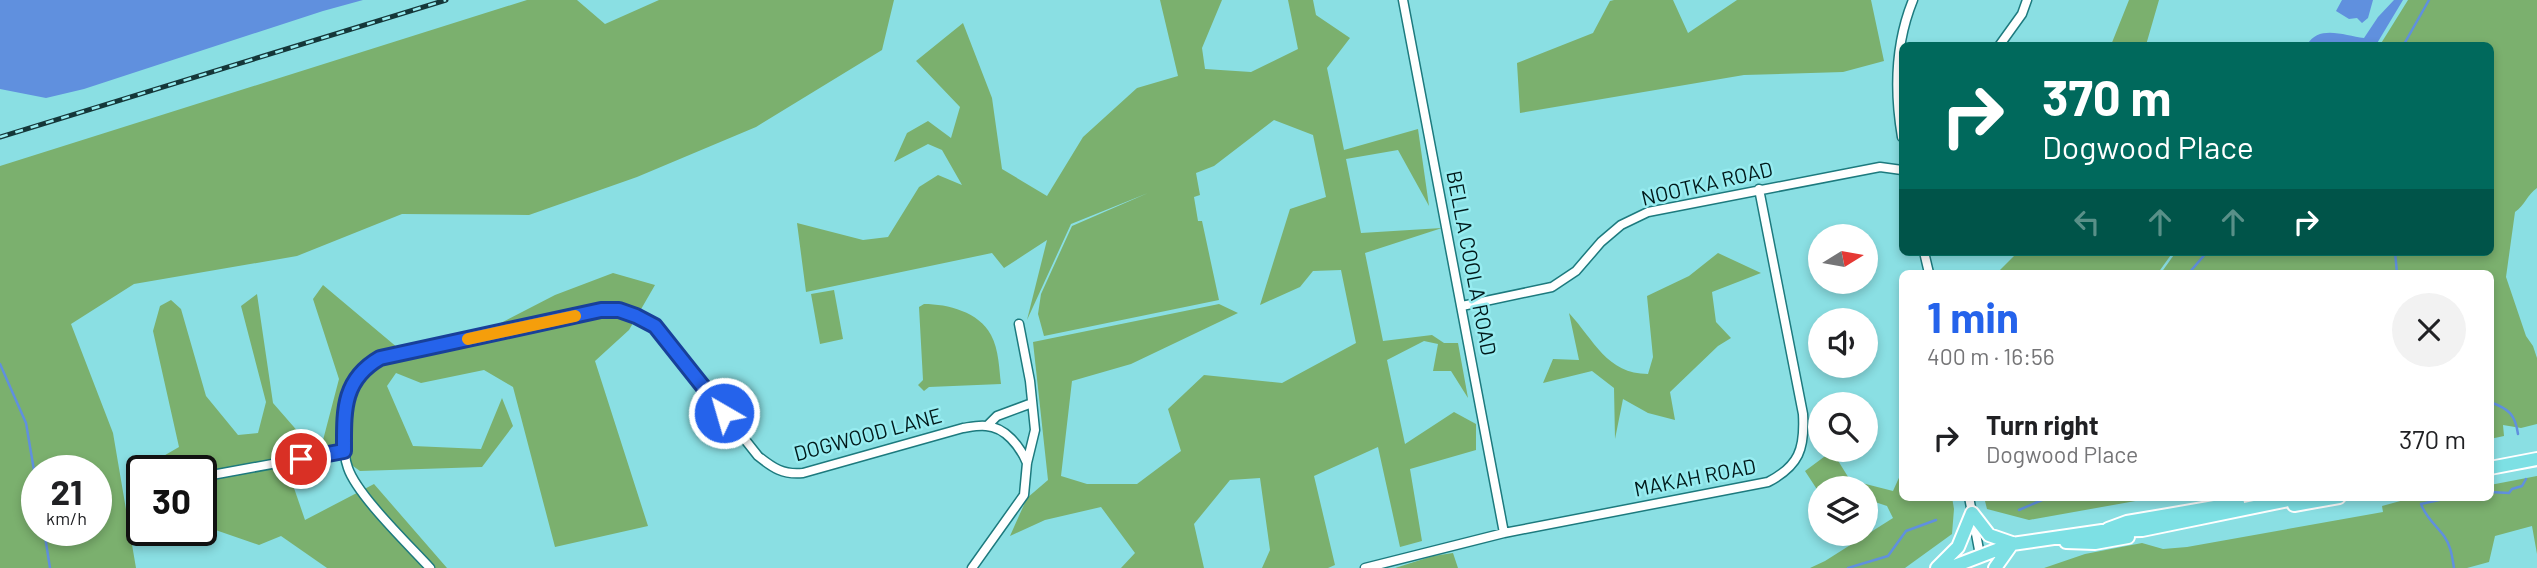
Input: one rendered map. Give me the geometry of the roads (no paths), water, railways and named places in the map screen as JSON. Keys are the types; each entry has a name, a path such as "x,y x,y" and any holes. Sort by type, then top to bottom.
{"main road":[{"path":"2494,460 2537,452"},
{"path":"2494,467 2537,459"},
{"path":"2494,474 2537,466"},
{"path":"1949,568 2012,544 2102,531 2127,522 2238,502 2259,504 2278,501"},
{"path":"2035,541 2095,543 2318,501"},
{"path":"1937,568 1958,547 1972,513 1989,535 2012,544"},
{"path":"1995,568 2012,544"}],"street":[{"name":"BELLA COOLA ROAD","path":"1403,0 1504,533"},
{"path":"1901,42 1913,0"},
{"path":"2003,42 2022,15 2027,0"},
{"path":"1899,58 1896,79 1899,108"},
{"name":"NOOTKA ROAD","path":"1462,306 1552,287 1576,271 1601,242 1621,225 1648,212 1880,167 1899,170"},
{"name":"MAKAH ROAD","path":"1365,568 1504,533 1768,482 1793,466 1800,452 1803,414 1759,189"},
{"name":"DOGWOOD LANE","path":"344,451 348,393 361,372 380,358 601,310 619,310 655,326 758,456 775,470 790,474 803,473 963,428 988,425 997,416 1032,403"},
{"path":"972,568 1024,495 1027,463 1035,430 1019,324"},
{"path":"988,425 1007,435 1021,448 1027,463"},
{"path":"217,474 344,451 348,470 360,491 430,568"},
{"path":"1970,501 1980,555"}],"water":[{"path":"0,0 363,0 84,89 46,98 0,89"},
{"path":"2342,0 2373,0 2368,18 2362,23 2357,18 2349,19 2336,11"},
{"path":"2394,0 2403,0 2378,42 2310,42 2325,33 2364,38"}],"waterway":[{"path":"2405,42 2429,0"},
{"path":"2192,270 2204,256"},
{"path":"2395,256 2397,270"},
{"path":"0,364 26,423 31,455"},
{"path":"2494,404 2510,413 2518,434"},
{"path":"2494,492 2509,493 2522,486 2526,479"},
{"path":"2019,510 2040,501"},
{"path":"2434,501 2421,504 2446,540 2454,568"},
{"path":"1848,568 1888,556 1906,531 1936,520"},
{"path":"47,546 50,568"}],"railway":[{"path":"0,137 446,0"}]}
